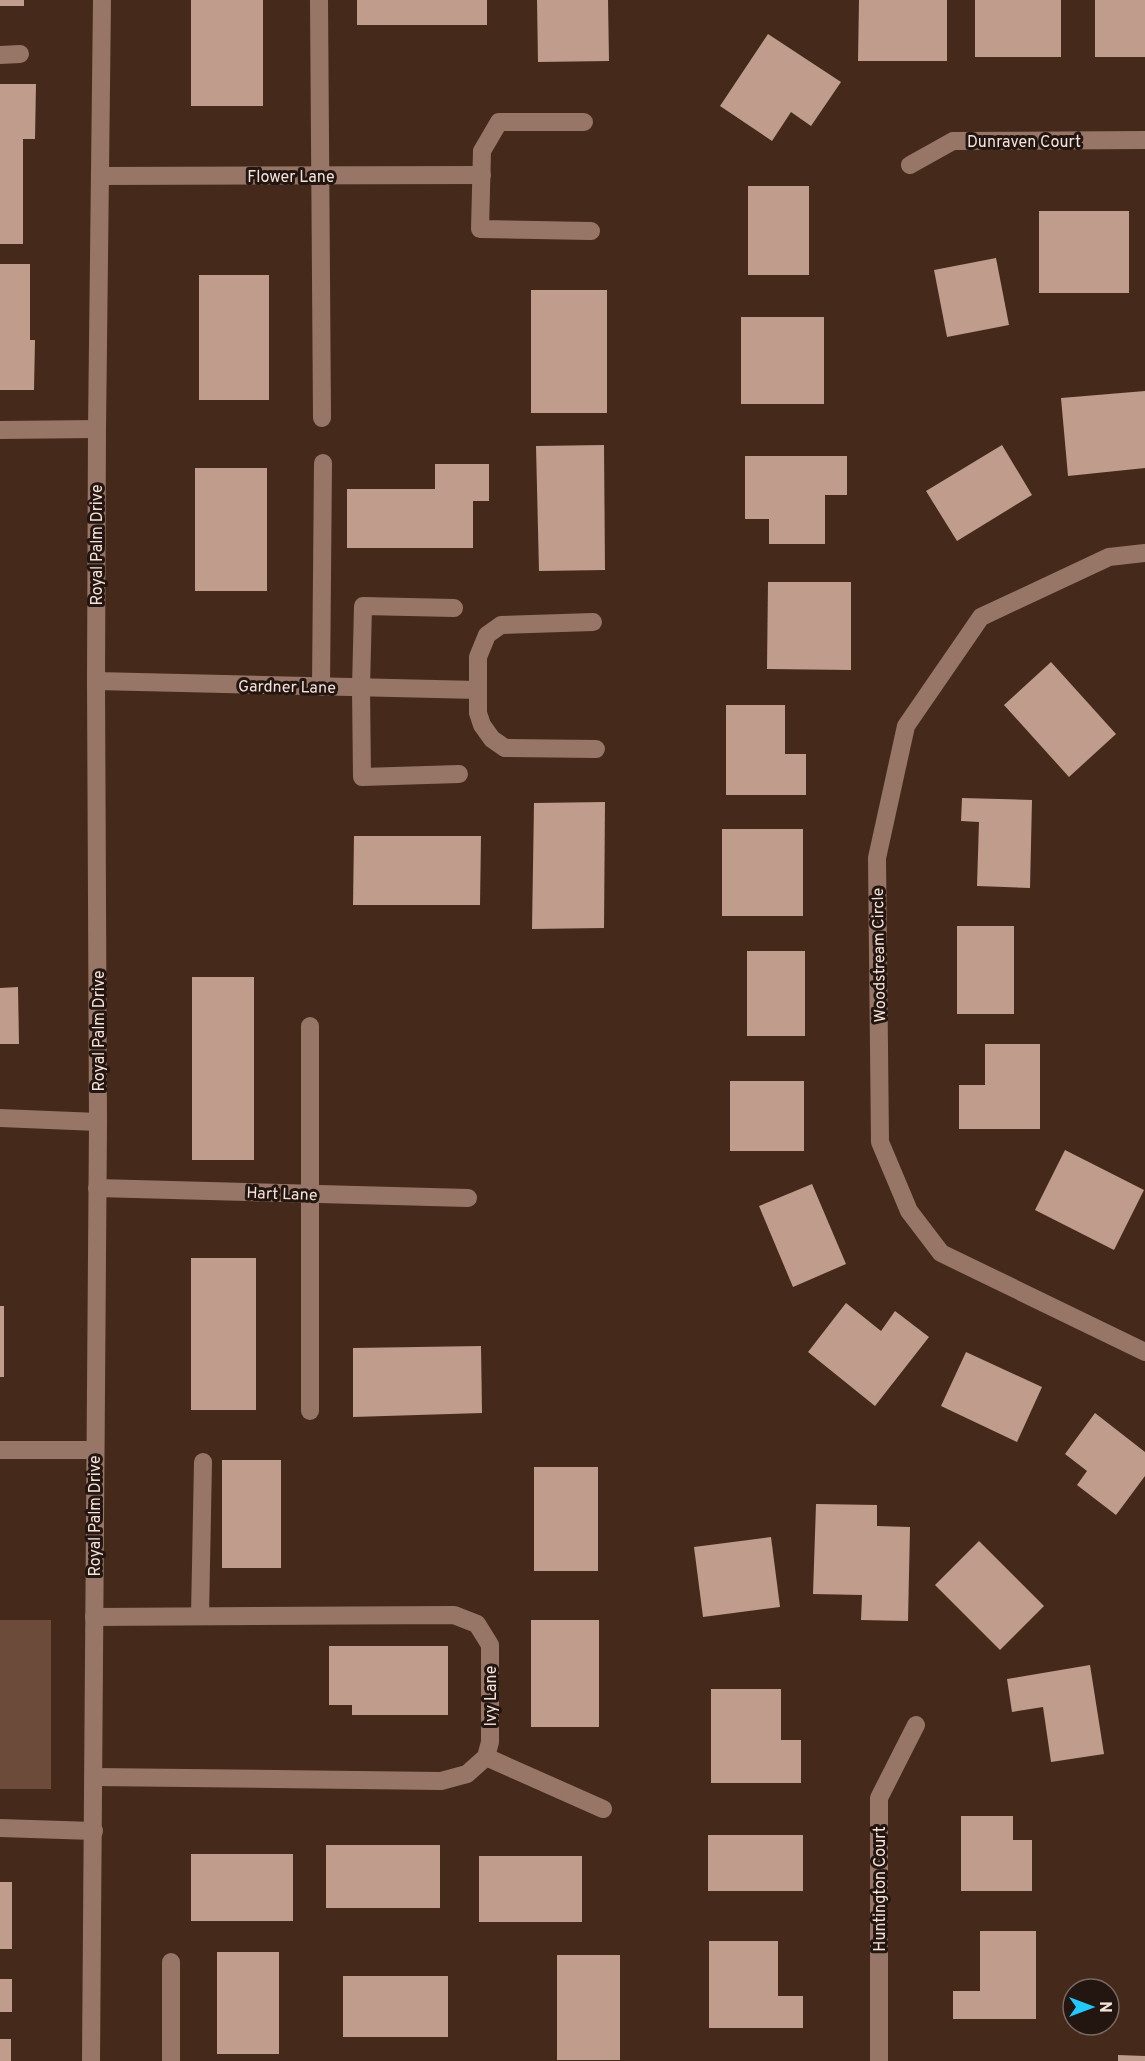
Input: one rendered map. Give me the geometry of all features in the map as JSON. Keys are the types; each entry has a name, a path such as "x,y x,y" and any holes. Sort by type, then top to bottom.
{"street":[{"name":"Royal Palm Drive","path":"91,2061 98,1122 97,429 102,0"},
{"path":"319,0 322,418"},
{"path":"0,55 20,54"},
{"path":"584,122 499,122 482,151 480,228 591,231"},
{"name":"Dunraven Court","path":"910,165 953,141 1145,140"},
{"name":"Flower Lane","path":"100,176 482,175"},
{"path":"0,430 97,429"},
{"path":"321,687 323,463"},
{"name":"Woodstream Circle","path":"1145,553 1109,557 981,617 906,726 877,858 880,1142 909,1211 941,1253 1145,1352"},
{"path":"454,608 363,606 362,777 459,774"},
{"path":"593,622 501,625 487,635 478,657 478,712 482,725 492,740 505,748 597,749"},
{"name":"Gardner Lane","path":"96,681 478,690"},
{"path":"310,1026 310,1411"},
{"path":"0,1118 98,1122"},
{"name":"Hart Lane","path":"97,1188 468,1198"},
{"path":"0,1450 95,1450"},
{"path":"200,1616 202,1462"},
{"name":"Ivy Lane","path":"94,1617 454,1615 477,1624 490,1646 490,1742 486,1757"},
{"name":"Huntington Court","path":"879,2061 879,1798 916,1725"},
{"path":"94,1777 441,1781 467,1774 486,1757 603,1809"},
{"path":"0,1828 94,1831"},
{"path":"171,1962 171,2061"}],"shaded area":[{"path":"0,1620 51,1620 51,1789 0,1789"}],"building":[{"path":"0,0 24,0 24,6 0,6"},
{"path":"191,0 263,0 263,106 191,106"},
{"path":"357,0 487,0 487,25 357,25"},
{"path":"537,0 608,0 609,61 538,62"},
{"path":"859,0 947,0 947,61 858,61"},
{"path":"975,0 1061,0 1061,57 975,57"},
{"path":"1095,0 1145,0 1145,57 1095,57"},
{"path":"768,34 841,82 811,126 791,112 772,141 720,106"},
{"path":"0,84 36,84 35,139 23,139 23,244 0,244"},
{"path":"748,186 809,186 809,275 748,275"},
{"path":"1039,211 1129,211 1129,293 1039,293"},
{"path":"996,258 1009,325 947,337 934,270"},
{"path":"0,264 30,264 30,340 35,340 34,390 0,390"},
{"path":"199,275 269,275 269,400 199,400"},
{"path":"531,290 607,290 607,413 531,413"},
{"path":"741,317 824,317 824,404 741,404"},
{"path":"1145,391 1145,468 1068,476 1061,398"},
{"path":"604,445 605,570 539,571 536,446"},
{"path":"1002,445 1032,495 957,541 926,491"},
{"path":"745,456 847,456 847,495 825,495 825,544 769,544 769,519 745,519"},
{"path":"435,464 489,464 489,501 473,501 473,548 347,548 347,489 435,489"},
{"path":"195,468 267,468 267,591 195,591"},
{"path":"768,582 851,582 851,670 767,669"},
{"path":"1051,662 1116,734 1069,777 1004,705"},
{"path":"726,705 785,705 785,754 806,754 806,795 726,795"},
{"path":"962,798 1032,800 1030,888 977,886 979,822 961,821"},
{"path":"605,802 604,928 532,929 534,803"},
{"path":"722,829 803,829 803,916 722,916"},
{"path":"354,836 481,836 480,905 353,905"},
{"path":"957,926 1014,926 1014,1014 957,1014"},
{"path":"747,951 805,951 805,1036 747,1036"},
{"path":"192,977 254,977 254,1160 192,1160"},
{"path":"18,987 19,1044 0,1044 0,988"},
{"path":"985,1044 1040,1044 1040,1129 959,1129 959,1085 985,1085"},
{"path":"730,1081 804,1081 804,1151 730,1151"},
{"path":"1065,1150 1144,1190 1114,1250 1035,1210"},
{"path":"812,1184 846,1264 793,1287 759,1206"},
{"path":"191,1258 256,1258 256,1410 191,1410"},
{"path":"846,1303 881,1331 895,1311 929,1337 875,1406 808,1352"},
{"path":"0,1306 4,1306 4,1377 0,1377"},
{"path":"481,1346 482,1413 353,1417 353,1348"},
{"path":"966,1352 1042,1387 1017,1442 941,1406"},
{"path":"1095,1413 1145,1452 1145,1476 1116,1515 1077,1485 1087,1471 1065,1454"},
{"path":"222,1460 281,1460 281,1568 222,1568"},
{"path":"534,1467 598,1467 598,1571 534,1571"},
{"path":"816,1504 877,1505 877,1526 910,1527 908,1621 861,1620 862,1595 813,1594"},
{"path":"771,1537 780,1607 703,1617 694,1547"},
{"path":"979,1541 1044,1606 1000,1650 935,1585"},
{"path":"531,1620 599,1620 599,1727 531,1727"},
{"path":"329,1646 448,1646 448,1715 352,1715 352,1705 329,1705"},
{"path":"1090,1665 1104,1754 1051,1762 1043,1707 1012,1712 1007,1679"},
{"path":"711,1689 781,1689 781,1740 801,1740 801,1783 711,1783"},
{"path":"961,1816 1013,1816 1013,1840 1032,1840 1032,1891 961,1891"},
{"path":"708,1835 803,1835 803,1891 708,1891"},
{"path":"326,1845 440,1845 440,1908 326,1908"},
{"path":"191,1854 293,1854 293,1921 191,1921"},
{"path":"479,1856 582,1856 582,1922 479,1922"},
{"path":"0,1882 12,1882 12,1949 0,1949"},
{"path":"980,1931 1036,1931 1036,2019 953,2019 953,1991 980,1991"},
{"path":"709,1941 778,1941 778,1996 803,1996 803,2028 709,2028"},
{"path":"217,1952 279,1952 279,2054 217,2054"},
{"path":"557,1955 620,1955 620,2060 557,2060"},
{"path":"343,1976 448,1976 448,2037 343,2037"},
{"path":"0,1979 12,1979 12,2012 0,2012"},
{"path":"0,2039 11,2039 11,2061 0,2061"},
{"path":"1118,2055 1145,2056 1145,2061 1118,2061"}]}
